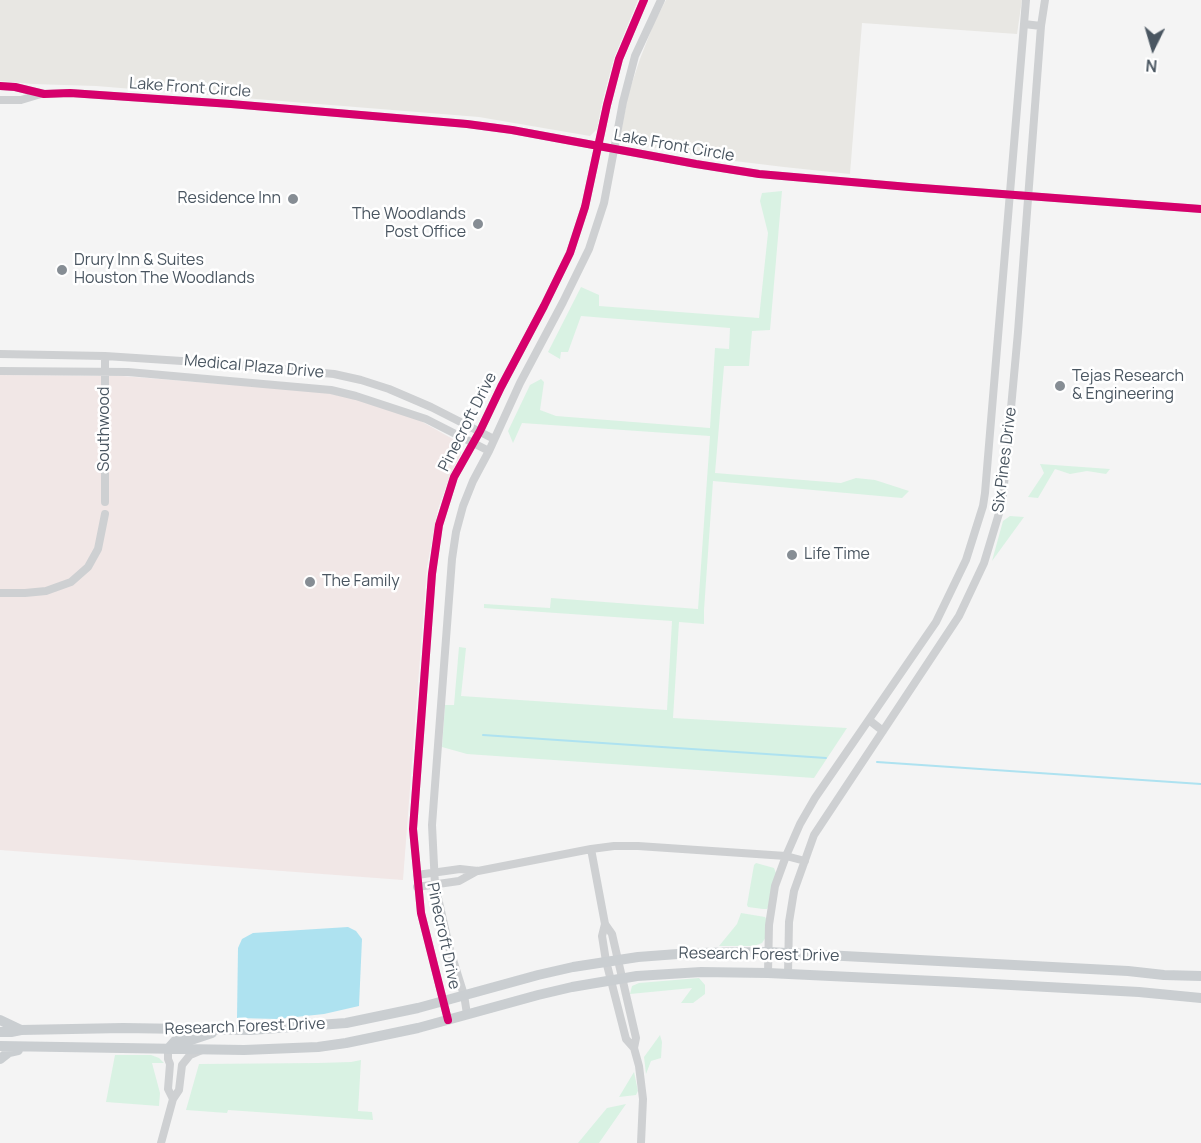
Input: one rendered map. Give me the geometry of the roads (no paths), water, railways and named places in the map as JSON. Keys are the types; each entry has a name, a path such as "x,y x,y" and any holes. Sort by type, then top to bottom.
{"main road":[{"name":"Research Forest Drive","path":"0,1032 273,1029 346,1023 418,1008 538,975 612,960 681,953 768,952 1201,976"},
{"path":"956,982 962,973 977,964"},
{"name":"Research Forest Drive","path":"0,1046 168,1049 318,1047 373,1038 538,995 611,980 701,972 956,982 1201,998"},
{"path":"1150,993 1164,975"},
{"path":"0,1020 21,1030"},
{"path":"168,1049 175,1041 194,1039 221,1030"},
{"path":"0,1059 9,1052 34,1047"}],"street":[{"name":"Pinecroft Drive","path":"448,1020 421,913 413,829 434,559 439,525 454,477 474,443 570,253 585,207 619,59 644,0"},
{"name":"Pinecroft Drive","path":"467,1014 435,885 432,825 456,532 472,481 589,249 604,203 623,102 635,56 662,0"},
{"name":"Six Pines Drive","path":"768,973 771,913 776,886 800,824 815,798 936,622 966,560 983,506 1026,0"},
{"name":"Six Pines Drive","path":"788,974 789,922 794,891 814,834 951,630 984,563 1000,510 1017,344 1041,26 1045,0"},
{"path":"1023,24 1041,26"},
{"name":"Lake Front Circle","path":"0,86 44,94"},
{"name":"Lake Front Circle","path":"0,100 21,100 44,94 70,93 448,122 512,130 759,174 1201,209"},
{"name":"Medical Plaza Drive","path":"0,354 105,356 334,374 389,389 431,407 494,439"},
{"name":"Southwood","path":"105,356 105,502"},
{"name":"Medical Plaza Drive","path":"0,371 105,371 331,390 375,401 426,419 489,451"},
{"path":"0,593 46,591 71,582 88,567 98,549 105,514"},
{"path":"936,622 951,630"},
{"path":"868,720 883,731"},
{"path":"417,887 459,881 478,871 614,846 786,856 805,861"},
{"path":"591,849 605,924 612,934 611,980 626,1039 634,1048"},
{"path":"417,875 460,869 478,871"},
{"path":"612,960 623,978 636,1038 634,1048 643,1099 641,1143"},
{"path":"168,1049 170,1064 168,1089 172,1099"},
{"path":"161,1143 172,1099 178,1090 182,1065 190,1055 204,1049"}],"water":[{"path":"348,927 356,931 362,939 359,1006 324,1014 277,1019 237,1018 238,948 242,939 253,933"}],"waterway":[{"path":"483,735 826,758"},
{"path":"877,762 1201,784"}],"place":[{"name":"Residence Inn","path":"293,199"},
{"name":"The Woodlands Post Office","path":"478,224"},
{"name":"Drury Inn & Suites Houston The Woodlands","path":"62,270"},
{"name":"Tejas Research & Engineering","path":"1060,386"},
{"name":"Life Time","path":"792,555"},
{"name":"The Family","path":"310,582"}]}
